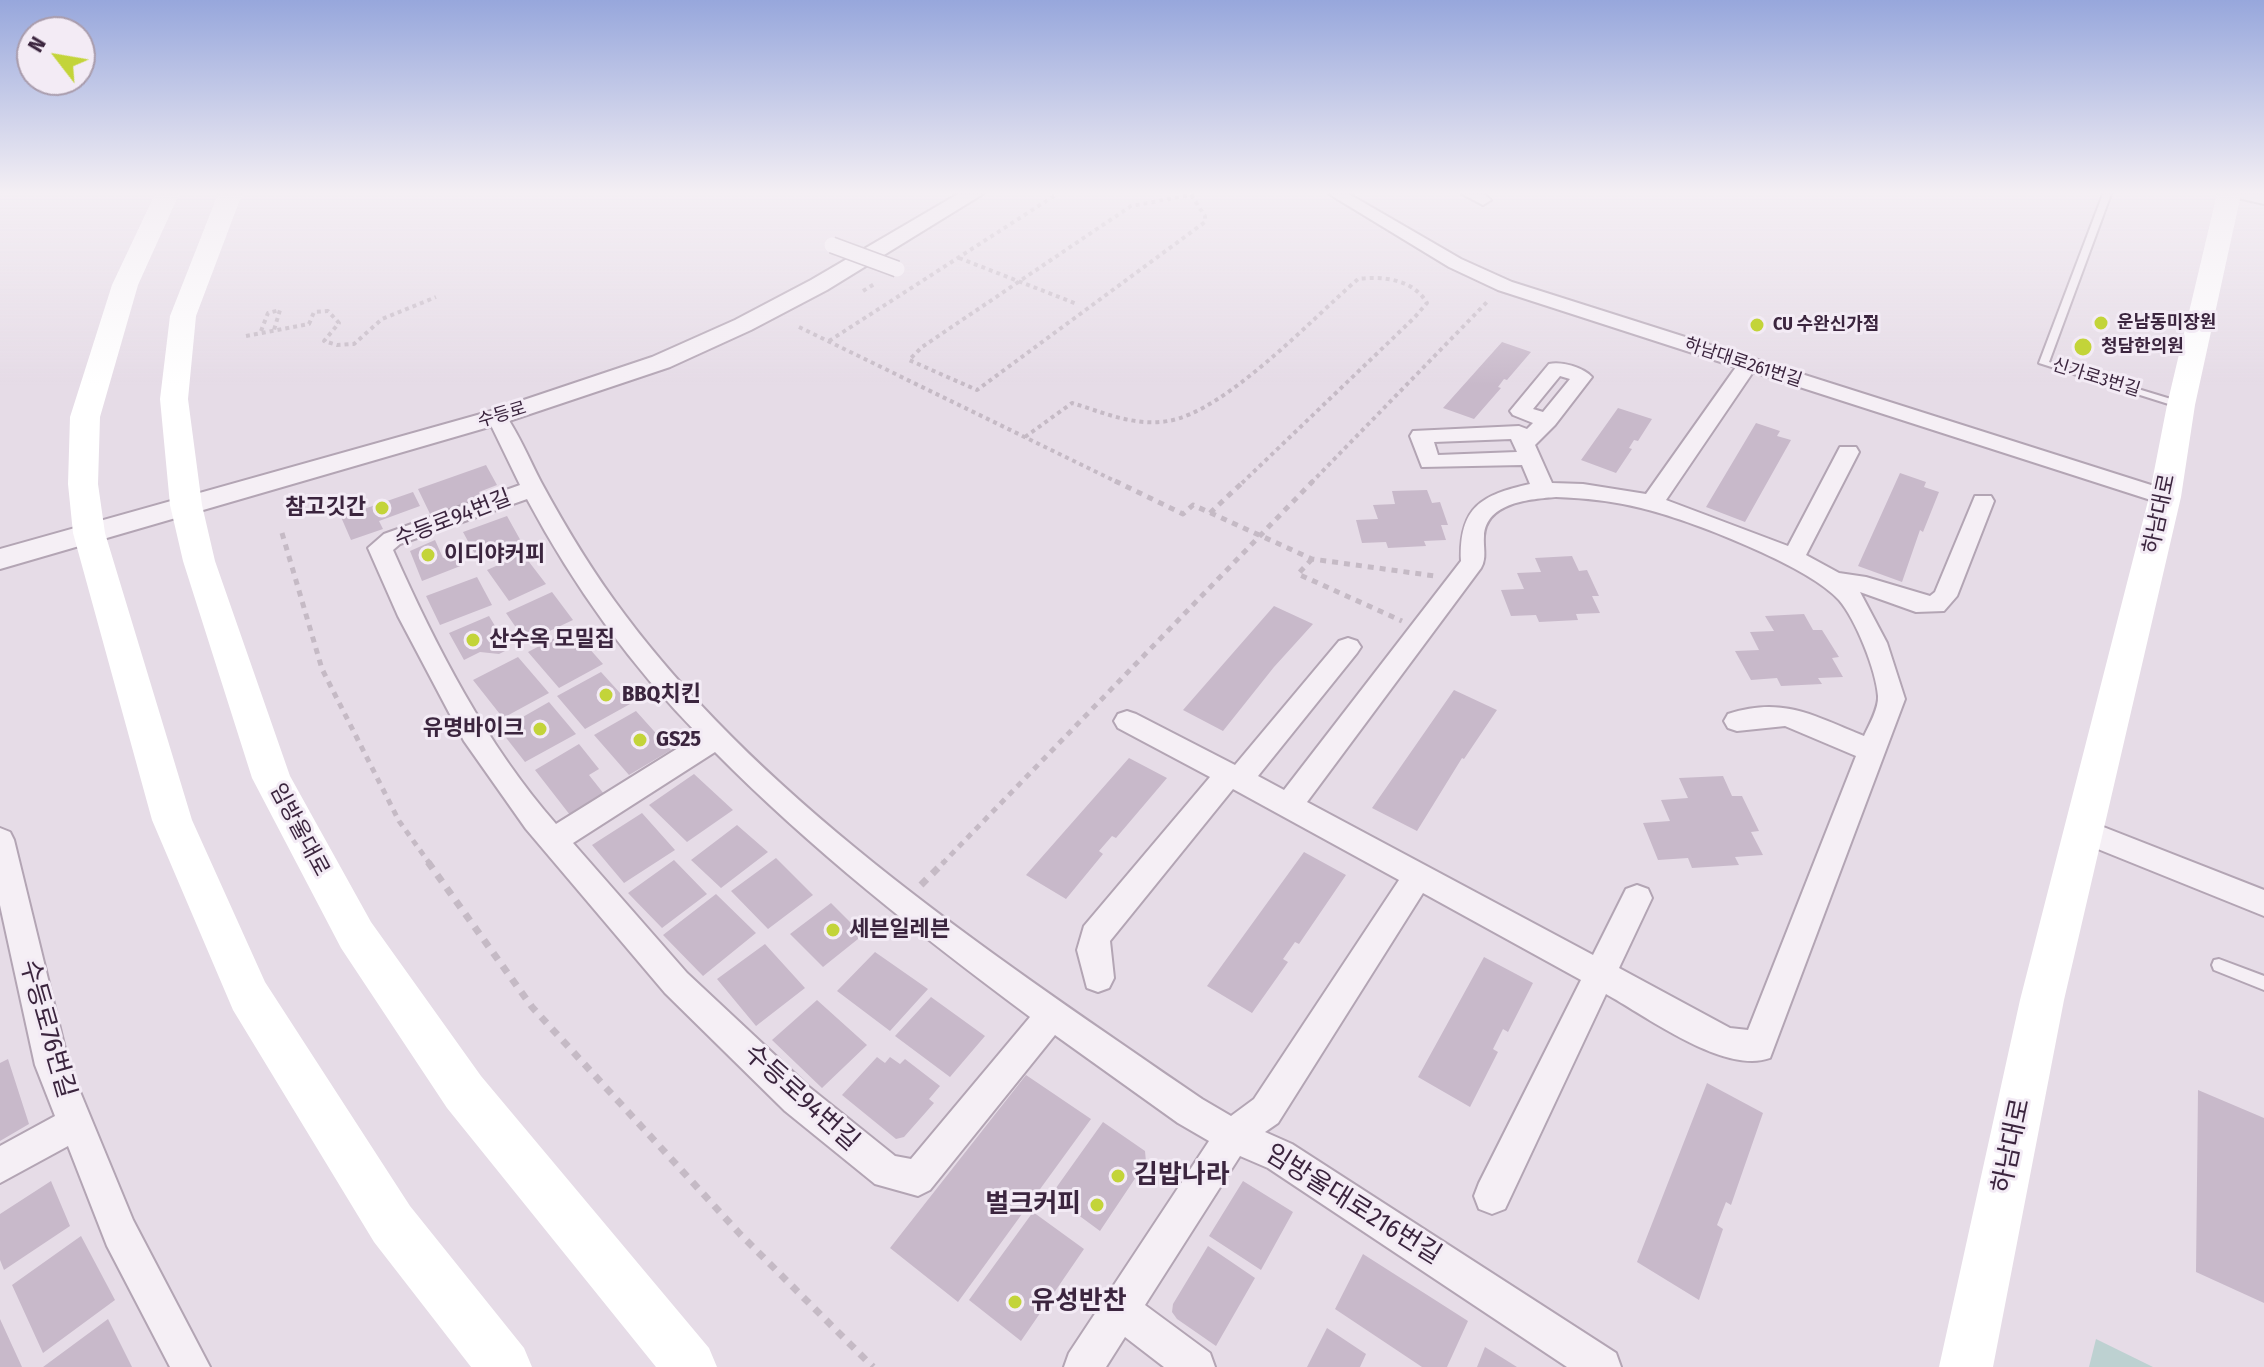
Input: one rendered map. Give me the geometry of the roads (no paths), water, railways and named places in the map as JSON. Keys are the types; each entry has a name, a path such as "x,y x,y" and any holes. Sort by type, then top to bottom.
{"main road":[{"path":"138,258 125,285 85,417 83,484 89,533 172,820 249,996 392,1224 505,1367"},
{"name":"임방울대로","path":"205,258 183,316 174,399 186,505 214,611 271,778 356,935 464,1092 690,1367"},
{"name":"하남대로","path":"1966,1367 2042,1000 2165,497 2181,405 2214,258"}],"street":[{"name":"수등로","path":"0,559 592,387 710,341 866,258"},
{"path":"867,258 897,269"},
{"name":"하남대로261번길","path":"1446,258 1505,286 2165,497"},
{"path":"1652,503 1748,364"},
{"name":"수등로94번길","path":"497,417 532,489 583,574 638,649 718,737 806,821 903,903 1052,1014 1190,1111 1233,1136"},
{"path":"1544,490 1527,451 1547,421"},
{"path":"1793,558 1848,452"},
{"name":"수등로94번길","path":"532,489 392,539 380,548 410,616 474,734 553,841 676,983 797,1099 887,1172 918,1178 1052,1014"},
{"path":"1127,721 1726,1043 1758,1047 1892,699 1883,660 1847,593 1831,580 1793,558 1652,503 1584,489 1544,490 1513,497 1481,515 1473,528 1473,562 1288,805"},
{"path":"1831,580 1866,585 1916,603 1935,605 1945,596 1983,501"},
{"path":"1098,978 1093,950 1095,936 1348,647"},
{"path":"1737,721 1787,716 1872,751"},
{"path":"553,841 718,737"},
{"path":"2083,831 2264,903"},
{"name":"수등로76번길","path":"0,840 52,1065 120,1233 191,1367"},
{"path":"1083,1367 1233,1136 1266,1111 1418,876"},
{"path":"1492,1196 1637,898"},
{"name":"수등로76번길","path":"0,1165 76,1123"},
{"name":"임방울대로216번길","path":"1233,1136 1280,1156 1602,1367"},
{"path":"1120,1310 1196,1367"}],"lane":[{"name":"신가로3번길","path":"2083,258 2044,363 2181,405"},
{"path":"2219,965 2264,983"}],"place":[{"name":"운남동미장원","path":"2101,323"},
{"name":"CU 수완신가점","path":"1757,325"},
{"name":"청담한의원","path":"2083,347"},
{"name":"참고깃간","path":"382,508"},
{"name":"이디야커피","path":"428,555"},
{"name":"산수옥 모밀집","path":"473,640"},
{"name":"BBQ치킨","path":"606,695"},
{"name":"유명바이크","path":"540,729"},
{"name":"GS25","path":"640,740"},
{"name":"세븐일레븐","path":"833,930"},
{"name":"김밥나라","path":"1118,1176"},
{"name":"벌크커피","path":"1097,1205"},
{"name":"유성반찬","path":"1015,1302"}]}
